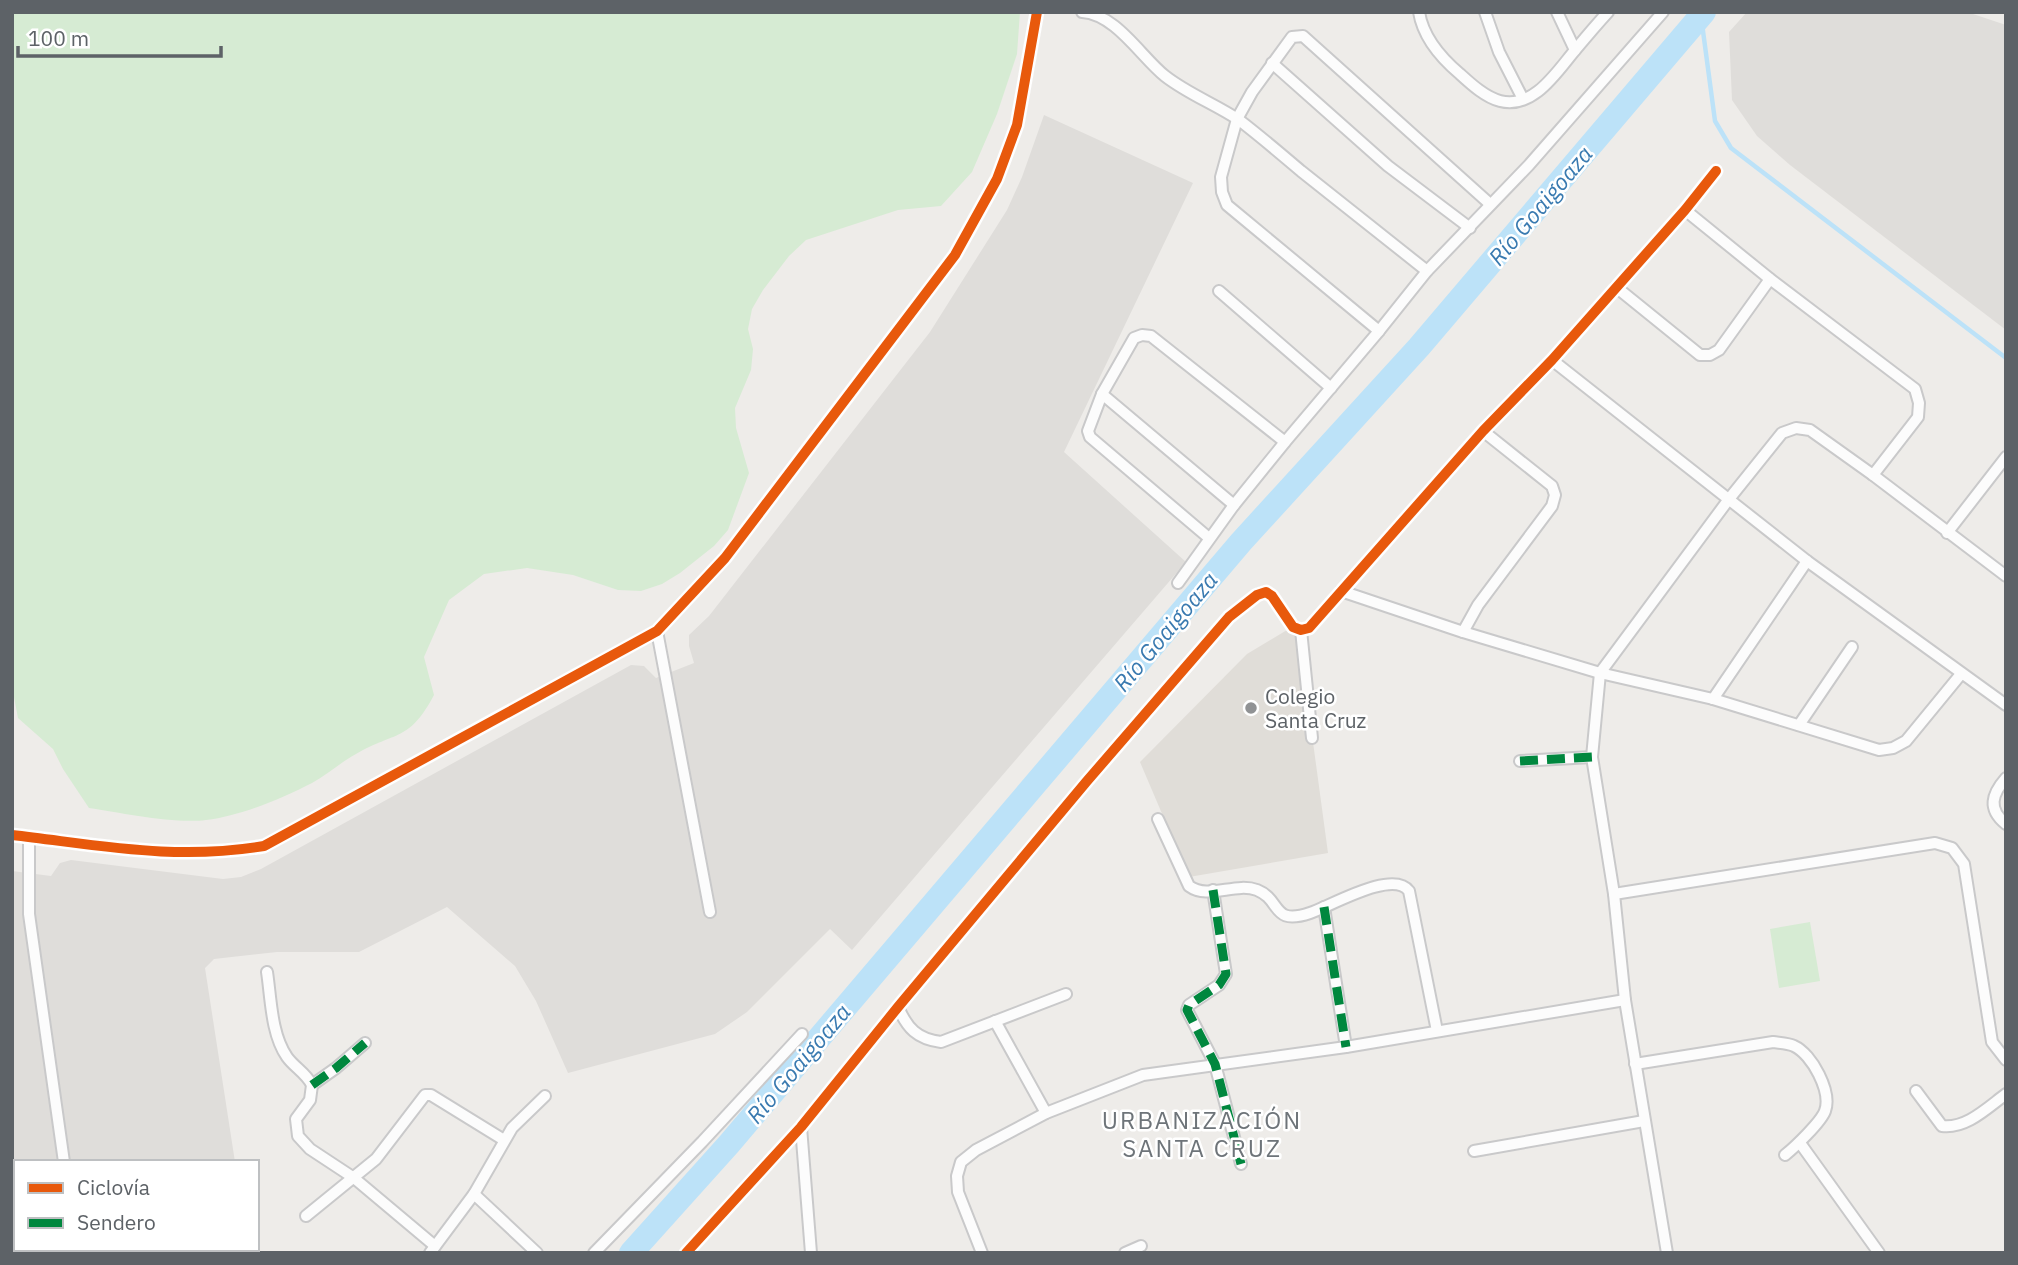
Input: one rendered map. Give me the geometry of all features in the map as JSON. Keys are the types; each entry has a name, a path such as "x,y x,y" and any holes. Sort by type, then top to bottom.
{"street":[{"path":"12,835 144,852 224,853 264,846 657,631 724,558 955,254 997,178 1017,125 1037,12"},
{"path":"1082,12 1110,24 1128,38 1167,78 1237,119 1427,271"},
{"path":"1419,12 1423,29 1452,68 1475,87 1502,102 1523,99 1547,84 1608,12"},
{"path":"1485,12 1499,52 1523,99"},
{"path":"1557,12 1575,50"},
{"path":"1178,583 1209,538 1284,442 1380,331 1427,271 1555,136 1663,12"},
{"path":"1380,331 1227,205 1222,192 1221,177 1237,119 1252,92 1292,37 1303,36 1490,204"},
{"path":"1272,64 1388,166 1470,228"},
{"path":"686,1253 802,1127 898,1007 1229,617 1257,595 1266,592 1272,596 1293,627 1301,630 1312,625 1483,431 1552,360 1685,210 1716,171"},
{"path":"1685,210 1770,279 1915,389 1919,403 1918,417 1873,475"},
{"path":"1616,287 1700,355 1710,355 1719,350 1770,279"},
{"path":"1219,291 1331,388"},
{"path":"1209,538 1090,437 1089,424 1102,394 1134,338 1151,336 1284,442"},
{"path":"1552,360 1807,561 2006,705"},
{"path":"1102,394 1234,505"},
{"path":"1667,1253 1625,1000 1614,894 1592,757 1600,673 1729,499 1783,433 1796,428 1810,429 2006,576"},
{"path":"1463,632 1478,605 1555,499 1552,486 1483,431"},
{"path":"1947,533 2006,457"},
{"path":"1713,699 1807,561"},
{"path":"1341,591 1463,632 1600,673 1713,699 1879,750 1893,748 1906,741 1961,674"},
{"path":"1301,630 1312,738"},
{"path":"657,631 710,912"},
{"path":"1799,725 1852,647"},
{"path":"1520,761 1592,757"},
{"path":"2006,778 1995,790 1993,799 1997,815 2006,824"},
{"path":"1158,819 1186,882 1198,891 1239,887 1258,890 1270,899 1279,912 1287,916 1309,914 1386,884 1399,883 1407,887 1437,1031"},
{"path":"29,837 29,914 64,1160"},
{"path":"1614,894 1935,843 1952,848 1964,864 1992,1041 2006,1060"},
{"path":"1213,890 1226,974 1219,985 1189,1004 1187,1010 1216,1064 1241,1164"},
{"path":"1324,907 1346,1047"},
{"path":"267,972 281,1046 288,1059 300,1068 312,1085 310,1100 296,1119 298,1136 310,1149 354,1178 432,1249 474,1194 512,1128 545,1096"},
{"path":"898,1007 906,1025 916,1034 927,1040 941,1042 1066,994"},
{"path":"982,1253 958,1192 957,1176 961,1162 976,1150 1046,1113 1143,1075 1346,1047 1625,1000"},
{"path":"995,1021 1046,1113"},
{"path":"594,1253 802,1034"},
{"path":"1635,1064 1773,1042 1795,1046 1810,1059 1826,1088 1825,1111 1800,1143 1785,1155"},
{"path":"312,1085 337,1068 365,1043"},
{"path":"1916,1091 1942,1126 1952,1128 1962,1125 2006,1094"},
{"path":"306,1216 376,1159 425,1095 431,1095 504,1140"},
{"path":"1474,1151 1644,1121"},
{"path":"802,1127 811,1253"},
{"path":"1800,1143 1879,1253"},
{"path":"474,1194 537,1253"},
{"path":"1125,1253 1141,1246"}],"shaded area":[{"path":"1747,12 1967,12 2006,25 2006,330 1790,165 1757,136 1732,100 1729,32"},
{"path":"1044,115 1193,183 1064,452 1186,562 852,950 830,929 747,1012 715,1034 568,1073 536,1001 515,966 447,907 359,952 277,952 214,959 205,968 235,1160 14,1160 14,1251 249,1253 12,1253 12,871 51,876 60,863 71,860 223,879 241,877 261,869 631,665 644,666 656,678 694,663 689,635 709,616 930,332 1007,210"},
{"name":"Colegio Santa Cruz","path":"1297,624 1328,853 1189,877 1140,762 1247,654"}],"green space":[{"path":"12,12 1020,12 1017,54 997,114 972,172 941,206 898,210 806,240 789,256 752,309 748,329 753,349 751,370 735,408 736,428 749,473 728,530 714,546 680,573 662,584 641,591 618,590 573,575 527,568 484,574 449,600 424,657 434,695 417,721 409,728 356,754 318,780 260,806 206,820 179,821 89,808 53,749 18,718 14,697 12,648"},
{"path":"1810,922 1820,981 1779,988 1770,929"}],"waterway":[{"name":"Río Goaigoaza","path":"631,1253 729,1144 1241,542 1419,347 1704,12"},
{"path":"1701,16 1715,121 1731,148 2006,358"}],"marked path":[{"path":"1520,761 1592,757"},
{"path":"1213,890 1226,974 1219,985 1189,1005 1187,1010 1215,1064 1241,1164"},
{"path":"1324,907 1346,1047"},
{"path":"312,1085 365,1043"}],"cycle path":[{"path":"12,835 168,852 264,846 657,631 725,558 955,255 997,179 1017,125 1037,12"},
{"path":"686,1253 801,1127 1087,781 1229,617 1257,595 1266,592 1272,596 1293,627 1301,630 1309,628 1483,431 1552,360 1685,210 1716,171"}],"place":[{"name":"Colegio Santa Cruz","path":"1251,708"}],"district":[{"name":"URBANIZACIÓN SANTA CRUZ","path":"1202,1134"}]}
